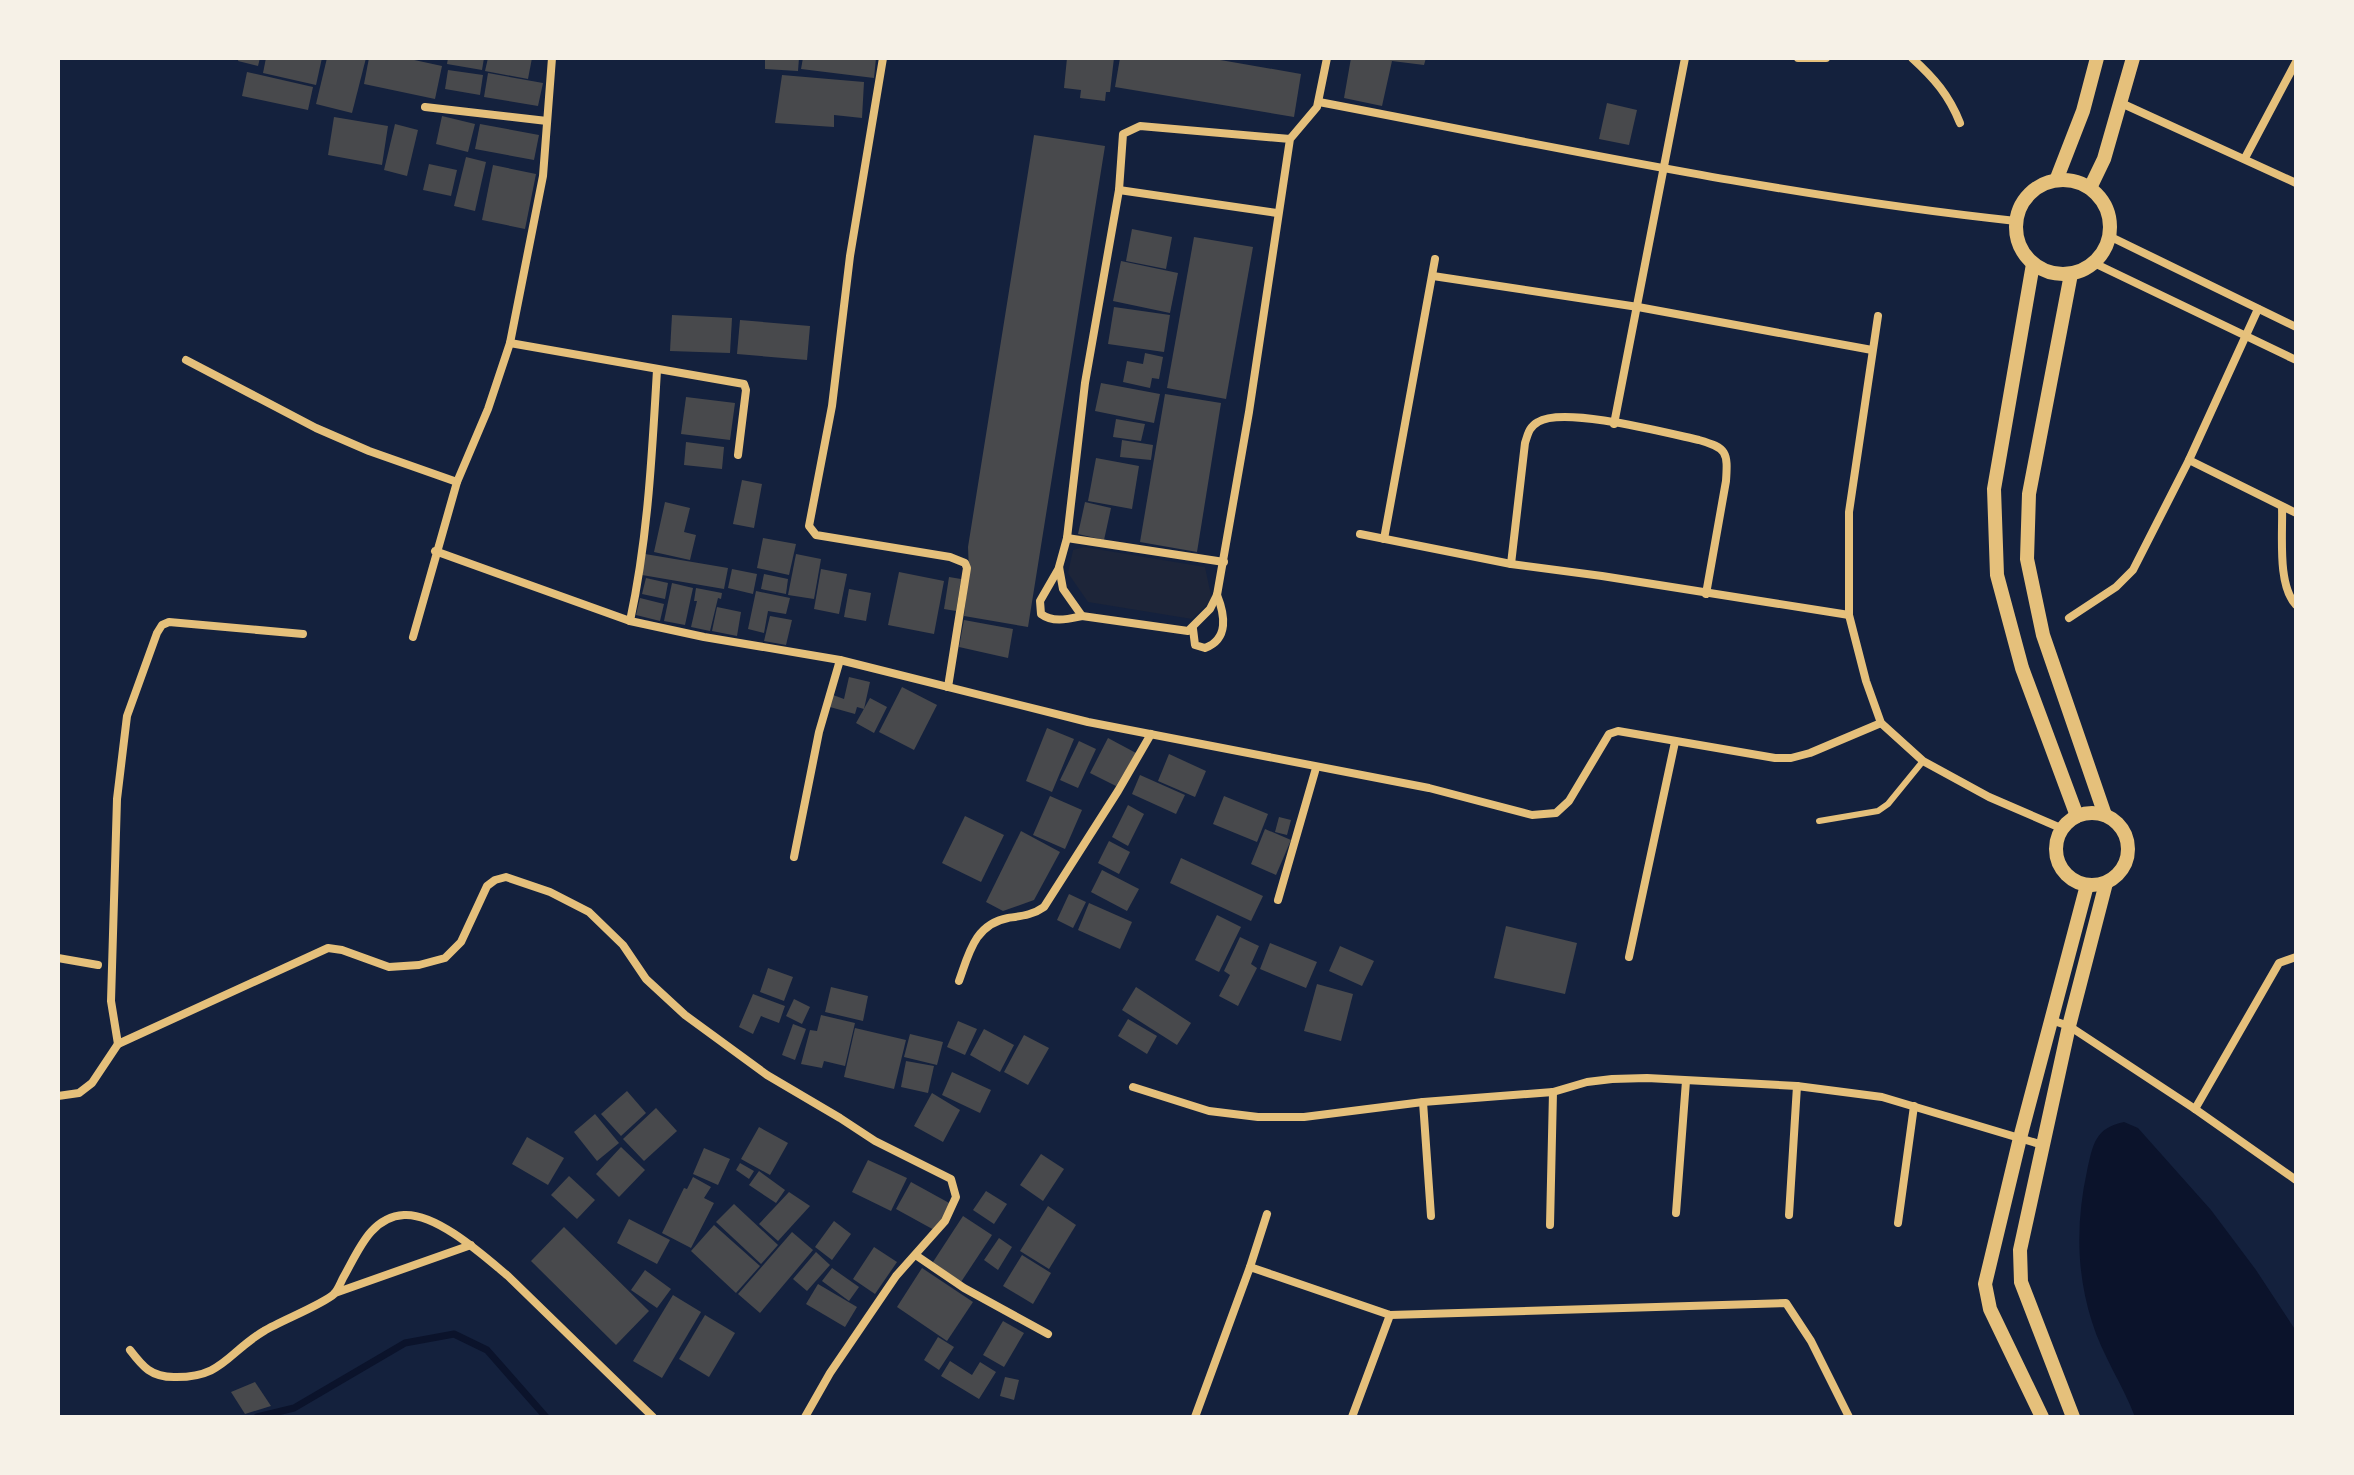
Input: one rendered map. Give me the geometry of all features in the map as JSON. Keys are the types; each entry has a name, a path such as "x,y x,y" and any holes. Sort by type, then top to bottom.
{"street":[{"path":"413,637 457,482 488,409 510,343 543,176 552,58"},
{"path":"883,58 847,271 832,406 809,526 816,535 950,557 965,563 967,568 948,687"},
{"path":"1290,139 1133,127 1123,134 1119,190 1085,383 1067,538 1059,567 1040,601 1041,614 1045,618 1059,620 1082,616 1186,631 1193,629 1210,609 1217,595 1224,562 1290,139 1319,102 1327,58"},
{"path":"1614,424 1685,58"},
{"path":"1798,58 1826,58"},
{"path":"1912,58 1934,77 1960,123"},
{"path":"2057,178 2083,111 2097,58"},
{"path":"2090,188 2104,159 2133,58"},
{"path":"2245,158 2296,62"},
{"path":"1319,102 1664,167 1924,211 2016,221"},
{"path":"2121,103 2296,183"},
{"path":"425,107 547,121"},
{"path":"2057,178 2090,188 2107,209 2110,222 2104,250 2094,263 2071,274 2045,271 2033,264 2018,243 2016,221 2027,196 2057,178"},
{"path":"1119,190 1277,213"},
{"path":"2109,236 2296,327"},
{"path":"1384,539 1435,259"},
{"path":"2094,263 2296,360"},
{"path":"2033,264 1994,489 1997,575 2022,668 2077,816"},
{"path":"2071,274 2029,494 2027,559 2043,635 2105,815"},
{"path":"1433,276 1638,307 1872,350"},
{"path":"2069,618 2116,587 2133,570 2189,460 2258,309"},
{"path":"1878,316 1849,512 1849,615 1866,681 1881,723 1923,761 1989,797 2063,829"},
{"path":"510,343 744,384 746,390 738,455"},
{"path":"186,360 316,428 369,451 457,482"},
{"path":"630,621 649,497 657,370"},
{"path":"1511,564 1529,429 1551,417 1574,417 1699,440 1718,445 1725,452 1726,481 1706,594"},
{"path":"2189,460 2296,513"},
{"path":"2282,507 2286,588 2289,598 2296,605"},
{"path":"1360,534 1511,564 1849,615"},
{"path":"1067,538 1224,562"},
{"path":"435,551 630,621 840,660 1031,709 1429,788 1501,809 1544,816 1556,813 1569,801 1609,734 1618,731 1791,758 1881,723"},
{"path":"1059,567 1063,589 1082,616"},
{"path":"1193,629 1193,642 1199,648 1212,646 1220,637 1224,623 1217,595"},
{"path":"118,1044 111,1001 117,799 127,716 157,633 162,625 169,622 303,634"},
{"path":"794,857 819,732 840,660"},
{"path":"959,981 977,936 986,925 1035,913 1044,907 1151,734"},
{"path":"1629,957 1675,742"},
{"path":"1278,900 1316,768"},
{"path":"2105,815 2121,827 2128,847 2126,861 2121,871 2106,883 2087,885 2073,880 2058,862 2057,842 2063,829 2077,816 2105,815"},
{"path":"58,1096 79,1093 92,1083 118,1044 328,948 389,967 419,965 445,958 461,942 487,886 495,880 506,877 550,892 589,912 623,945 646,979 685,1015 767,1075 875,1141 951,1179 956,1197 945,1221 896,1276 830,1373 805,1417"},
{"path":"2073,1417 2021,1282 2020,1250 2069,1026 2106,883"},
{"path":"2042,1417 1990,1309 1985,1284 2087,885"},
{"path":"2195,1109 2279,963 2296,957"},
{"path":"58,958 98,965"},
{"path":"2051,1020 2069,1026 2296,1180"},
{"path":"1133,1087 1209,1111 1258,1117 1304,1117 1423,1102 1553,1092 1587,1082 1612,1079 1797,1086 1882,1097 2043,1145"},
{"path":"1676,1213 1686,1081"},
{"path":"1789,1215 1797,1086"},
{"path":"1550,1225 1553,1092"},
{"path":"1423,1102 1431,1216"},
{"path":"1898,1223 1914,1106"},
{"path":"1195,1417 1267,1214"},
{"path":"335,1293 361,1244 379,1222 406,1215 442,1225 508,1276 653,1417"},
{"path":"130,1350 144,1369 154,1375 203,1376 261,1333 335,1293 471,1245"},
{"path":"917,1256 964,1288 1048,1334"},
{"path":"1250,1267 1390,1315 1786,1303 1811,1341 1849,1417"},
{"path":"1352,1417 1390,1315"}],"lane":[{"path":"1819,821 1878,811 1894,798 1923,761"}],"shaded area":[{"path":"1084,547 1205,567 1212,600 1192,619 1088,602 1068,573 1073,550"},
{"path":"2124,1122 2138,1128 2211,1210 2296,1331 2296,1417 2135,1417 2092,1322 2083,1284 2079,1246 2083,1190 2094,1145 2107,1128"}],"building":[{"path":"239,58 260,58 258,66 238,61"},
{"path":"266,58 322,58 316,85 263,73"},
{"path":"327,58 366,58 352,113 316,104"},
{"path":"369,58 405,58 442,66 435,99 364,84"},
{"path":"448,58 484,58 482,70 447,64"},
{"path":"488,58 532,58 528,79 485,71"},
{"path":"765,58 799,58 798,71 765,69"},
{"path":"803,58 876,58 874,78 801,69"},
{"path":"1067,58 1114,58 1110,92 1106,92 1105,101 1080,98 1081,90 1064,88"},
{"path":"1120,58 1209,58 1301,74 1294,117 1115,87"},
{"path":"1351,58 1426,58 1424,65 1392,61 1382,106 1344,98"},
{"path":"448,70 483,75 480,95 445,89"},
{"path":"247,72 313,87 308,110 242,96"},
{"path":"488,73 543,83 538,106 484,97"},
{"path":"782,75 864,82 862,118 834,115 834,127 775,123"},
{"path":"1607,103 1637,110 1629,145 1599,139"},
{"path":"442,116 475,124 468,152 436,144"},
{"path":"334,117 388,126 382,165 328,155"},
{"path":"395,124 418,130 407,176 384,170"},
{"path":"480,124 539,135 534,160 475,149"},
{"path":"1034,135 1105,146 1028,627 964,616 968,547"},
{"path":"466,157 486,162 475,211 454,206"},
{"path":"429,164 457,170 451,196 423,190"},
{"path":"493,165 536,174 525,229 482,220"},
{"path":"1132,229 1172,237 1166,269 1126,261"},
{"path":"1194,237 1253,247 1226,399 1167,388"},
{"path":"1121,261 1178,273 1170,313 1113,301"},
{"path":"1114,307 1170,315 1164,352 1108,344"},
{"path":"672,315 732,318 730,353 670,351"},
{"path":"740,320 810,326 807,360 737,354"},
{"path":"1145,353 1163,357 1159,379 1152,378 1150,388 1123,382 1127,361 1143,364"},
{"path":"1101,383 1160,394 1154,423 1095,411"},
{"path":"1165,394 1221,403 1197,552 1140,542"},
{"path":"686,397 735,403 730,440 681,434"},
{"path":"1116,419 1145,424 1141,441 1113,437"},
{"path":"1122,440 1153,445 1151,460 1120,457"},
{"path":"686,442 724,447 722,469 684,465"},
{"path":"1096,458 1139,466 1132,509 1088,501"},
{"path":"742,480 762,484 754,528 733,524"},
{"path":"665,502 690,508 684,532 696,535 690,560 654,552"},
{"path":"1085,502 1111,508 1104,540 1078,534"},
{"path":"763,538 796,544 789,575 757,568"},
{"path":"645,554 728,568 724,589 642,575"},
{"path":"796,554 821,559 814,599 788,595"},
{"path":"732,569 757,574 753,594 728,588"},
{"path":"821,569 847,574 839,614 814,609"},
{"path":"899,572 944,581 934,634 888,625"},
{"path":"764,574 788,579 786,594 761,589"},
{"path":"949,577 961,579 956,611 944,609"},
{"path":"646,578 668,583 665,599 642,594"},
{"path":"672,583 693,588 685,625 664,621"},
{"path":"696,588 722,593 710,631 691,627 697,601 694,601"},
{"path":"849,589 871,593 866,621 844,617"},
{"path":"756,591 790,598 786,614 768,611 764,633 748,629"},
{"path":"640,598 664,604 660,621 636,615"},
{"path":"717,607 741,612 737,636 712,631"},
{"path":"770,616 792,620 786,645 764,641"},
{"path":"964,620 1013,629 1008,658 959,647"},
{"path":"849,677 870,682 864,709 857,707 855,714 830,707 833,695 844,699"},
{"path":"902,687 937,705 914,750 879,732"},
{"path":"870,698 887,707 874,733 856,723"},
{"path":"1047,728 1074,739 1052,792 1026,781"},
{"path":"1108,738 1136,753 1116,786 1090,773"},
{"path":"1079,741 1096,749 1078,788 1060,780"},
{"path":"1169,754 1206,771 1195,797 1158,781"},
{"path":"1140,775 1185,795 1176,814 1132,794"},
{"path":"1050,796 1082,810 1065,849 1033,835"},
{"path":"1224,796 1268,814 1257,842 1213,824"},
{"path":"1128,805 1144,814 1128,846 1112,837"},
{"path":"965,816 1004,835 981,882 942,863"},
{"path":"1279,817 1291,820 1287,835 1275,832"},
{"path":"1265,829 1291,840 1276,875 1251,864"},
{"path":"1021,831 1060,852 1034,900 1003,911 986,902"},
{"path":"1109,841 1130,852 1119,874 1098,863"},
{"path":"1181,858 1263,896 1251,921 1170,883"},
{"path":"1102,870 1139,889 1127,911 1091,892"},
{"path":"1069,894 1086,902 1073,928 1057,920"},
{"path":"1089,903 1132,922 1120,949 1078,930"},
{"path":"1217,915 1241,927 1219,972 1195,960"},
{"path":"1506,926 1577,943 1565,994 1494,978"},
{"path":"1240,937 1259,946 1251,964 1257,968 1238,1006 1219,996 1230,975 1224,971"},
{"path":"1270,943 1317,962 1306,988 1260,969"},
{"path":"1340,946 1374,961 1362,986 1329,971"},
{"path":"768,968 793,977 784,1001 760,992"},
{"path":"1317,984 1353,994 1341,1041 1304,1031"},
{"path":"831,987 868,996 863,1021 825,1012"},
{"path":"1136,987 1191,1023 1177,1045 1122,1010"},
{"path":"753,994 785,1006 779,1023 761,1016 753,1034 739,1027"},
{"path":"794,999 810,1007 802,1024 786,1016"},
{"path":"821,1015 855,1023 845,1066 824,1061 822,1068 801,1064 810,1030 817,1031"},
{"path":"1128,1019 1157,1036 1147,1054 1118,1036"},
{"path":"958,1021 977,1029 965,1055 947,1047"},
{"path":"793,1024 806,1029 795,1060 782,1055"},
{"path":"855,1028 906,1040 894,1089 844,1077"},
{"path":"984,1029 1014,1045 1000,1072 970,1055"},
{"path":"910,1034 943,1042 937,1065 904,1057"},
{"path":"1024,1035 1049,1048 1028,1085 1004,1072"},
{"path":"906,1061 934,1066 928,1093 901,1087"},
{"path":"952,1072 991,1090 980,1113 942,1095"},
{"path":"627,1091 646,1113 621,1136 601,1114"},
{"path":"932,1093 960,1110 943,1142 914,1126"},
{"path":"656,1108 677,1131 644,1161 623,1139"},
{"path":"595,1114 619,1143 597,1161 574,1132"},
{"path":"759,1127 788,1143 770,1175 741,1159"},
{"path":"527,1137 564,1158 548,1185 512,1164"},
{"path":"621,1147 645,1170 619,1197 596,1174"},
{"path":"704,1148 730,1159 718,1185 693,1174"},
{"path":"1041,1154 1064,1169 1043,1201 1020,1185"},
{"path":"868,1160 907,1178 891,1211 852,1192"},
{"path":"740,1163 754,1171 749,1179 736,1170"},
{"path":"759,1171 785,1190 776,1203 749,1185"},
{"path":"569,1176 595,1200 577,1219 551,1195"},
{"path":"693,1177 711,1187 704,1198 714,1203 691,1248 662,1233 684,1188 687,1189"},
{"path":"911,1182 951,1204 936,1231 896,1209"},
{"path":"986,1191 1007,1204 994,1224 973,1210"},
{"path":"789,1192 810,1206 778,1241 759,1224"},
{"path":"734,1204 778,1245 761,1264 716,1222"},
{"path":"1048,1206 1076,1225 1049,1269 1020,1251"},
{"path":"963,1216 992,1235 961,1282 933,1262"},
{"path":"629,1219 670,1240 657,1264 617,1243"},
{"path":"834,1221 851,1234 832,1260 815,1247"},
{"path":"714,1225 760,1266 736,1293 691,1251"},
{"path":"564,1227 649,1311 616,1345 531,1261"},
{"path":"792,1232 813,1250 760,1313 738,1294"},
{"path":"999,1238 1012,1247 998,1270 984,1260"},
{"path":"874,1247 897,1262 875,1294 853,1279"},
{"path":"816,1252 830,1265 807,1291 793,1279"},
{"path":"1022,1255 1051,1273 1033,1304 1003,1286"},
{"path":"832,1268 859,1287 849,1301 822,1281"},
{"path":"922,1268 973,1302 947,1341 897,1307"},
{"path":"645,1270 671,1289 657,1308 631,1290"},
{"path":"818,1284 857,1307 845,1327 806,1304"},
{"path":"673,1295 701,1312 662,1378 633,1361"},
{"path":"705,1315 735,1333 709,1377 679,1359"},
{"path":"1003,1321 1024,1333 1004,1367 983,1355"},
{"path":"938,1337 954,1347 939,1370 924,1360"},
{"path":"950,1361 972,1375 980,1362 996,1372 979,1399 941,1376"},
{"path":"1005,1377 1019,1380 1014,1400 1000,1396"},
{"path":"255,1382 271,1406 245,1414 231,1392"}],"waterway":[{"path":"257,1417 294,1408 405,1343 454,1334 487,1350 546,1417"}]}
